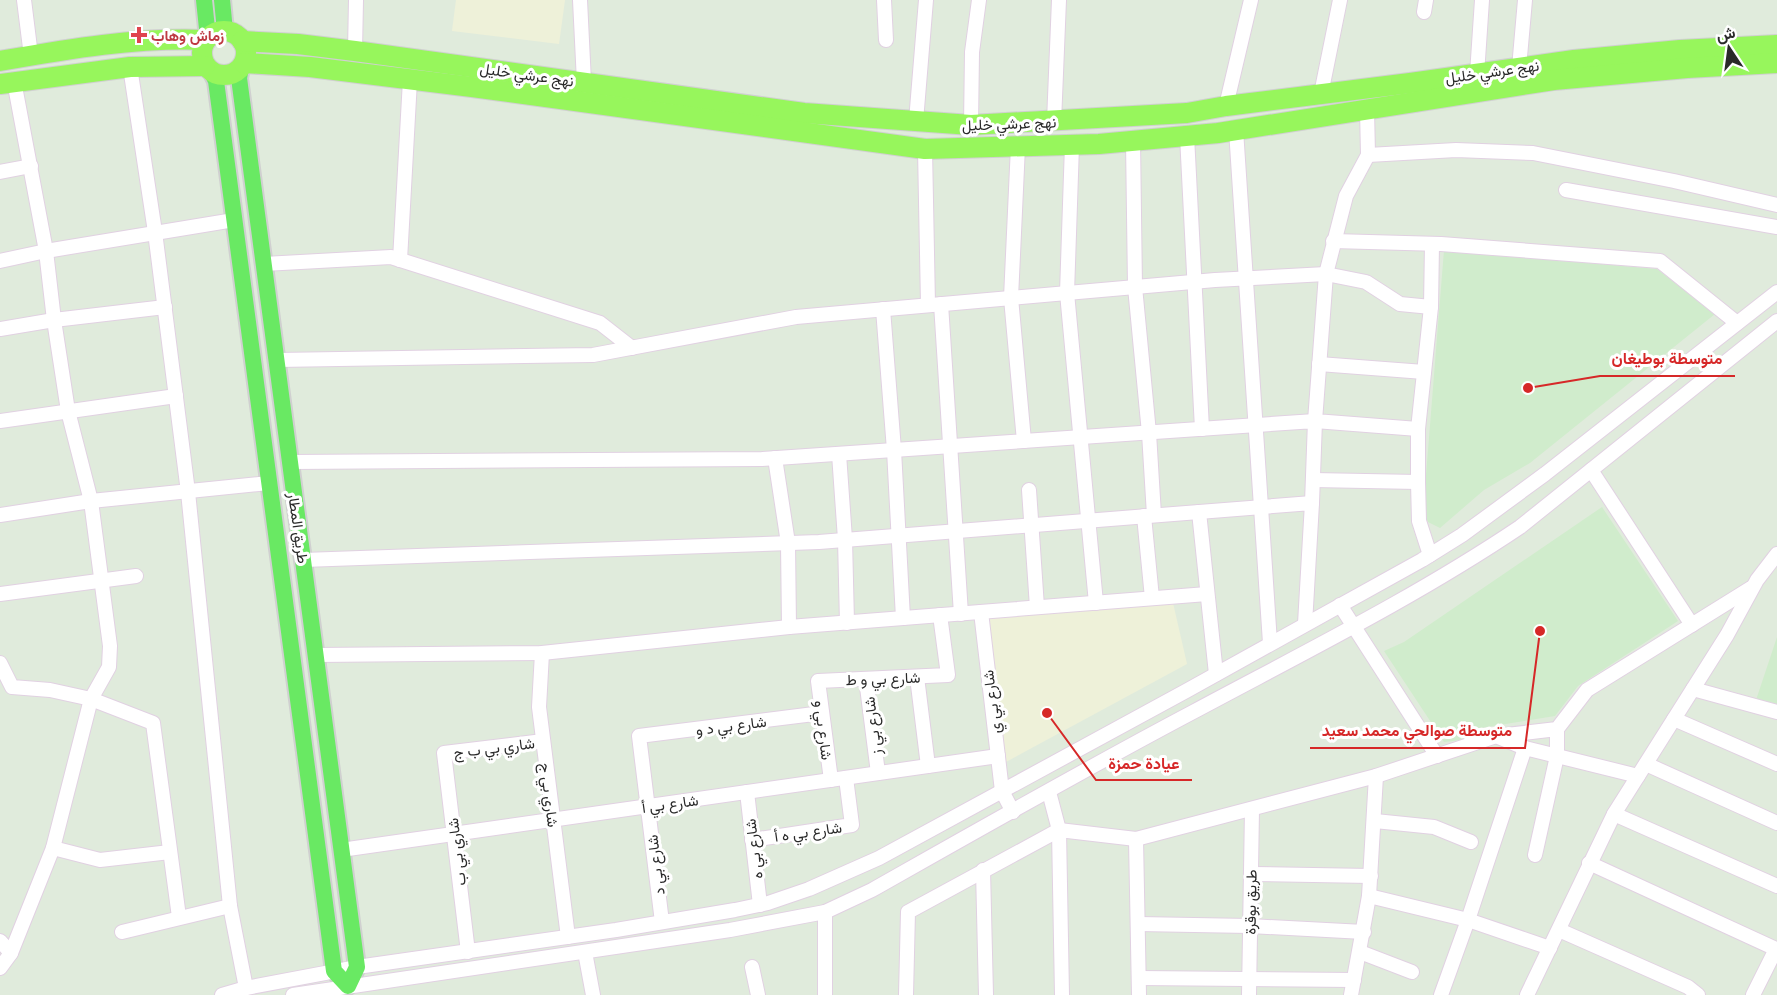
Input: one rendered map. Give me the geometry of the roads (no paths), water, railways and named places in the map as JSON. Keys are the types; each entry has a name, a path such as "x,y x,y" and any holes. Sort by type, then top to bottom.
{"highway":[{"name":"نهج عرشي خليل","path":"0,61 171,38 221,37 355,51 804,113 971,126 1187,113 1574,60 1680,50 1777,45"},
{"path":"7,83 130,67 209,69 221,75 230,75 242,66 246,52 221,37 202,53 209,69"},
{"name":"نهج عرشي خليل","path":"242,66 310,67 925,149 1072,145 1187,136 1554,80 1687,68 1777,63"}],"main road":[{"path":"204,0 221,37"},
{"path":"221,37 222,0"},
{"name":"طريق المطار","path":"242,66 239,78 357,967"},
{"name":"طريق المطار","path":"209,69 216,81 333,972"},
{"path":"349,991 357,967"},
{"path":"333,972 349,991"}],"street":[{"path":"24,0 31,56"},
{"path":"355,51 356,0"},
{"path":"580,0 584,82"},
{"path":"884,0 886,40"},
{"path":"916,121 926,0"},
{"path":"971,126 972,52 979,0"},
{"path":"1054,122 1059,0"},
{"path":"1226,106 1251,0"},
{"path":"1321,94 1340,0"},
{"path":"1477,74 1482,0"},
{"path":"1519,68 1525,0"},
{"path":"130,67 155,232 188,492 230,906 246,988"},
{"path":"400,260 410,80"},
{"path":"0,968 11,953 53,848 91,699 110,667 110,646 91,501 68,411 46,251 31,166 7,83"},
{"path":"1305,624 1315,421 1326,274 1346,195 1368,155 1367,109"},
{"path":"1236,130 1270,643"},
{"path":"1187,136 1202,429"},
{"path":"1133,141 1135,287 1149,433 1152,598"},
{"path":"1072,145 1067,293 1096,603"},
{"path":"1018,147 1011,298 1024,441"},
{"path":"925,149 934,305 950,446 961,614"},
{"path":"1368,155 1455,150 1533,153 1674,181 1777,205"},
{"path":"0,172 31,166"},
{"path":"1566,190 1777,227"},
{"path":"0,261 46,251 234,220"},
{"path":"1333,241 1432,244 1660,261 1737,323"},
{"path":"1430,555 1419,521 1418,429 1431,306 1432,244"},
{"path":"264,264 391,257 600,323 632,348"},
{"path":"276,360 593,356 796,317 1194,282 1326,274 1366,282 1400,304 1431,306"},
{"path":"222,995 246,988 357,967 568,937 760,905 843,875 1002,791 1430,555 1462,535 1545,474 1777,292"},
{"path":"0,329 165,307"},
{"path":"883,309 894,450 903,618"},
{"path":"293,995 349,991 730,930 825,912 872,890 1353,627 1486,550 1520,527 1777,321"},
{"path":"1319,364 1424,372"},
{"path":"0,420 176,396"},
{"path":"290,462 775,458 1315,421 1418,429"},
{"path":"839,454 845,539 847,623"},
{"path":"775,458 788,543 789,627"},
{"path":"1591,470 1692,625"},
{"path":"1313,480 1418,482"},
{"path":"0,515 91,501 269,483"},
{"path":"1029,490 1038,607"},
{"path":"303,560 788,543 1312,503"},
{"path":"1199,512 1215,674"},
{"path":"1527,995 1614,814 1694,689 1761,574 1777,554"},
{"path":"1761,574 1777,579"},
{"path":"0,594 136,576"},
{"path":"1535,855 1557,756 1557,729 1587,690 1754,587"},
{"path":"316,655 542,652 789,627 1208,594"},
{"path":"1340,605 1437,756"},
{"name":"شارع بي ي","path":"981,612 1002,791"},
{"name":"شارع بي و ط","path":"818,681 948,675 940,615"},
{"name":"شاري بي ج","path":"542,652 539,707 568,937"},
{"path":"0,663 12,687 50,690 91,699 153,723 179,917"},
{"path":"917,676 928,766"},
{"name":"شارع بي ز","path":"866,679 878,773"},
{"name":"شارع بي و","path":"818,681 831,780"},
{"path":"1694,689 1777,712"},
{"name":"شارع بي د و","path":"639,736 822,713"},
{"path":"1674,719 1777,764"},
{"path":"906,995 908,912 1059,830 1136,839 1376,776 1496,736 1557,729"},
{"name":"شارع بي د","path":"639,736 662,922"},
{"path":"1496,736 1525,748 1638,776"},
{"name":"شاري بي ب ج","path":"444,753 543,741"},
{"path":"1441,995 1525,748"},
{"name":"شاري بي ب","path":"444,753 468,951"},
{"name":"شارع بي أ","path":"341,850 998,756"},
{"path":"1646,764 1777,823"},
{"path":"1351,995 1369,896 1376,776"},
{"name":"شارع بي ه أ","path":"752,840 852,825 846,778"},
{"path":"1002,791 1013,812"},
{"name":"شارع بي ه","path":"747,792 760,905"},
{"path":"1049,792 1059,830 1062,995"},
{"name":"طريق بوقرة","path":"1249,995 1252,809"},
{"path":"1614,814 1777,886"},
{"path":"1375,821 1434,827 1471,842"},
{"path":"1136,839 1139,995"},
{"path":"53,848 100,861 170,852"},
{"path":"1589,863 1776,949 1753,995"},
{"path":"983,870 986,995"},
{"path":"1251,874 1371,876"},
{"path":"1369,896 1468,920 1550,948"},
{"path":"122,932 230,906"},
{"path":"825,912 825,995"},
{"path":"1138,924 1250,926 1364,932"},
{"path":"1559,930 1690,992"},
{"path":"0,941 11,953"},
{"path":"585,952 593,995"},
{"path":"1360,952 1412,972"},
{"path":"752,967 758,995"},
{"path":"1139,978 1354,980"}],"place":[{"name":"زماش وهاب","path":"139,35"},
{"name":"متوسطة بوطيغان","path":"1528,388"},
{"name":"متوسطة صوالحي محمد سعيد","path":"1540,631"},
{"name":"عيادة حمزة","path":"1047,713"}]}
